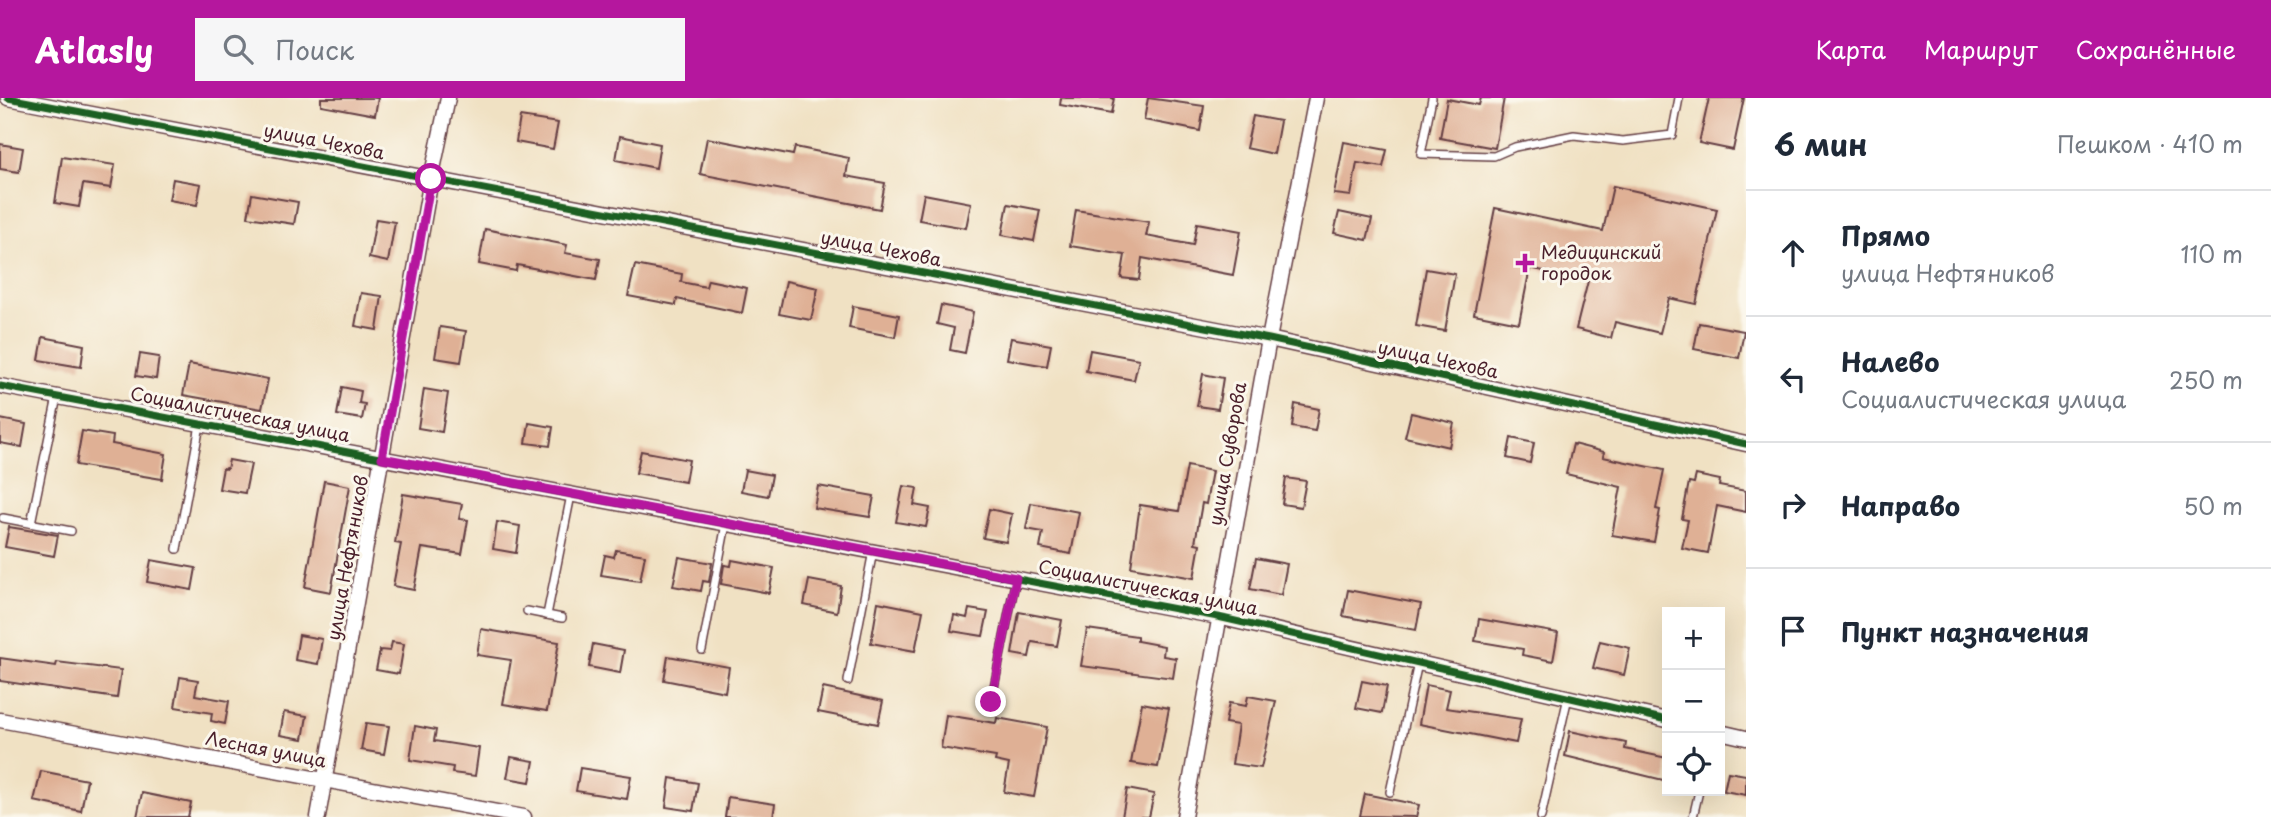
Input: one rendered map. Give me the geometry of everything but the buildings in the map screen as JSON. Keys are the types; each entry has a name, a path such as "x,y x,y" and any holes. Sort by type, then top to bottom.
{"street":[{"name":"улица Чехова","path":"8,98 1269,339 1746,444"},
{"name":"улица Нефтяников","path":"318,817 431,179 448,98"},
{"name":"улица Суворова","path":"1184,817 1269,339 1316,98"},
{"name":"Социалистическая улица","path":"0,386 1218,617 1662,719"},
{"name":"Лесная улица","path":"0,720 524,817"},
{"path":"1724,733 1746,738"}],"lane":[{"path":"1433,98 1421,154 1494,156 1515,147 1574,135 1623,141 1672,135 1679,98"},
{"path":"31,523 57,397"},
{"path":"177,549 200,425"},
{"path":"547,615 571,494"},
{"path":"3,518 71,531"},
{"path":"702,650 726,523"},
{"path":"848,681 873,551"},
{"path":"991,702 1016,578"},
{"path":"527,611 562,618"},
{"path":"1390,793 1418,663"},
{"path":"1541,817 1567,697"},
{"path":"1693,817 1698,796"}],"cycle path":[{"path":"8,98 1269,339 1746,444"},
{"path":"0,386 1218,617 1662,719"}],"place":[{"name":"Медицинский городок","path":"1525,263"}],"route":[{"path":"431,179 382,458 1016,578 991,702"}]}
